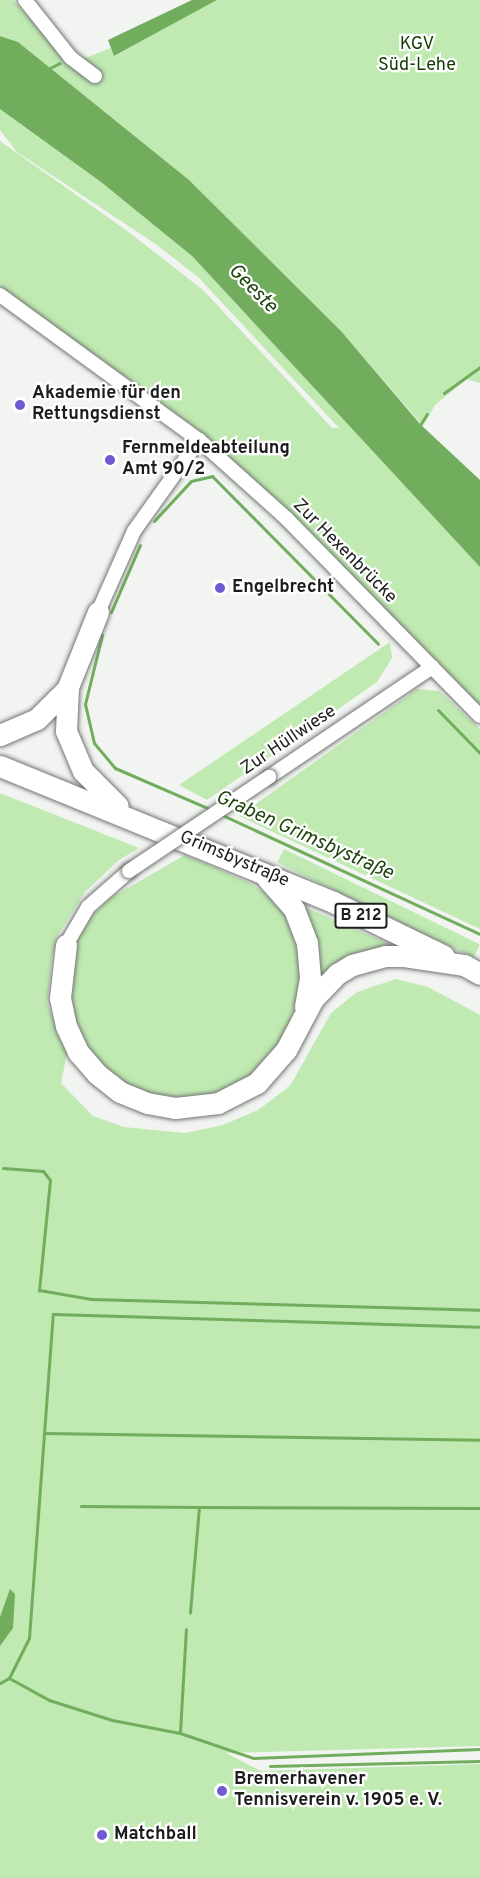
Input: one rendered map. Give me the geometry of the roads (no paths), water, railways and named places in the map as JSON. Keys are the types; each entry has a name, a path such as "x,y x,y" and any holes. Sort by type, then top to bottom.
{"highway":[{"path":"98,612 68,687 66,731 75,759 92,782 130,816"},
{"path":"0,735 37,719 68,687"},
{"name":"Grimsbystraße","path":"0,766 130,816 257,870 472,969"},
{"path":"257,870 289,902 307,943 310,978 304,1014"},
{"path":"66,945 60,998 71,1039 97,1074 120,1092 147,1104 190,1108 218,1103 245,1091 277,1062 304,1014 331,980 369,959 404,956 472,969"}],"street":[{"path":"26,0 71,58 95,76"},
{"name":"Zur Hexenbrücke","path":"0,295 199,440 286,518 480,716"},
{"path":"98,612 134,531 199,440"},
{"name":"Zur Hüllwiese","path":"66,945 88,907 129,871 432,667"}],"water":[{"path":"192,0 217,0 114,56 108,40"},
{"name":"Geeste","path":"0,36 18,42 189,180 341,331 420,424 480,480 480,567 192,256 101,182 0,109"},
{"path":"10,1589 15,1594 13,1628 0,1646 0,1617"}],"waterway":[{"path":"48,69 60,63"},
{"path":"444,393 480,367"},
{"path":"420,425 427,414"},
{"path":"154,521 191,481 212,476 378,644"},
{"path":"111,612 140,545"},
{"path":"102,635 85,704 94,743 115,768 212,810"},
{"path":"438,710 480,753"},
{"name":"Graben Grimsbystraße","path":"220,814 480,934"},
{"path":"3,1168 43,1171 50,1180 39,1290 91,1299 480,1310"},
{"path":"0,1683 9,1678 29,1638 53,1314 480,1327"},
{"path":"44,1433 480,1440"},
{"path":"81,1506 199,1507 190,1613"},
{"path":"199,1507 480,1508"},
{"path":"180,1732 186,1629"},
{"path":"9,1678 49,1700 112,1720 180,1733 253,1758 480,1749"},
{"path":"270,1766 480,1761"}],"place":[{"name":"Akademie für den Rettungsdienst","path":"20,405"},
{"name":"Fernmeldeabteilung Amt 90/2","path":"110,460"},
{"name":"Engelbrecht","path":"220,588"},
{"name":"Bremerhavener Tennisverein v. 1905 e. V.","path":"222,1791"},
{"name":"Matchball","path":"102,1835"}],"park label":[{"name":"KGV Süd-Lehe","path":"417,56"}]}
